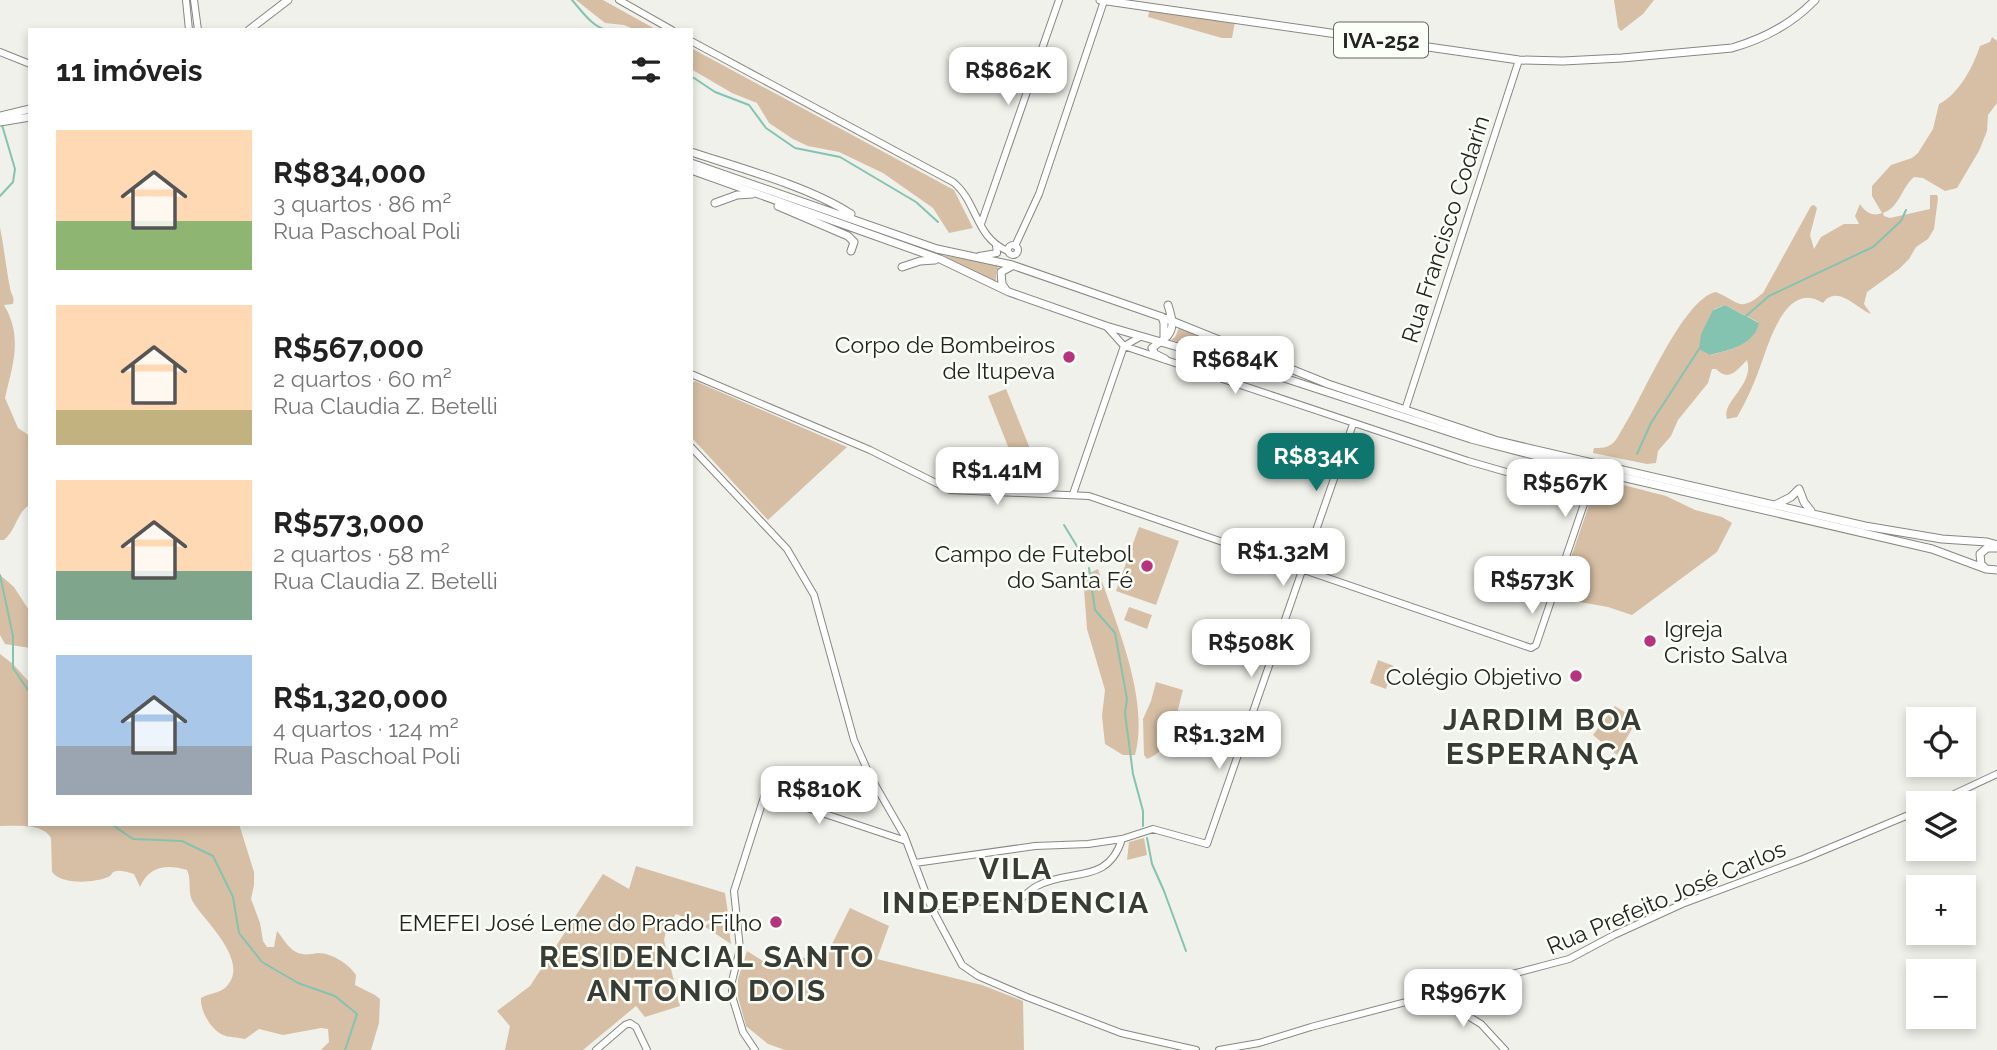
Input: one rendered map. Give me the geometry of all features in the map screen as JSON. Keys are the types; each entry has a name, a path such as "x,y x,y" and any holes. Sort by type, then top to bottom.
{"main road":[{"path":"252,28 288,0"},
{"name":"IVA-252","path":"1102,0 1518,60 1563,61 1732,48 1750,43 1795,18 1815,0"},
{"path":"266,28 268,17"},
{"path":"0,116 28,112"},
{"path":"0,122 18,119 28,112"},
{"path":"693,153 837,204 860,220"},
{"path":"693,164 937,249 1012,265 1162,317 1328,384 1499,441 1893,531 1942,539 1987,542 1997,547"},
{"path":"693,171 940,260 1006,290 1106,326 1281,377 1448,432 1583,468 1932,549 1986,569 1997,570"},
{"path":"715,203 737,195 759,195 792,213 848,236 854,242 851,251"},
{"path":"902,267 920,261 940,260"},
{"path":"1006,290 1002,284 1002,272 1012,265"},
{"path":"1165,359 1153,352 1152,348 1172,331 1168,305"},
{"path":"1161,341 1164,323 1162,317"},
{"path":"1774,505 1800,489 1807,507 1816,514"},
{"path":"1986,569 1981,564 1980,554 1987,548 1997,547"}],"street":[{"path":"186,0 189,28"},
{"path":"194,0 198,28"},
{"path":"618,0 668,28"},
{"path":"981,224 1059,0"},
{"path":"693,42 953,182 962,189 984,233 996,246 1008,251 1011,246 1016,246 1039,194 1102,0"},
{"path":"0,45 1,52 28,63"},
{"name":"Rua Francisco Codarin","path":"1405,410 1518,60"},
{"path":"971,257 995,255 996,246"},
{"path":"1106,326 1124,345 1468,461 1577,489"},
{"path":"1110,341 1117,339 1117,336"},
{"path":"1073,494 1124,345 1140,337"},
{"path":"693,375 870,450 950,491 1089,496 1531,649 1536,645 1586,498 1556,467 1538,457"},
{"path":"915,863 1035,846 1088,844 1122,839 1147,830 1160,830 1207,844 1353,424"},
{"path":"693,449 787,549 814,595 854,740 870,776 906,841 931,907 962,965 978,976 1121,1033 1196,1050"},
{"path":"1577,489 1583,468"},
{"path":"1961,791 1997,774"},
{"path":"755,1050 743,1032 732,996 732,981 740,949 734,891 765,794 906,841"},
{"name":"Rua Prefeito José Carlos","path":"1219,1050 1259,1043 1569,959 1682,904 1803,859 1906,816"},
{"path":"880,832 897,824"},
{"path":"931,907 977,901 1011,906 1037,885 1104,867 1117,853 1122,839"},
{"path":"1433,995 1481,1024 1505,1050"},
{"path":"596,1050 630,1023 636,1027 647,1050"}],"shaded area":[{"path":"576,0 603,0 653,28 631,28 605,23"},
{"path":"1614,0 1654,0 1643,14 1621,31"},
{"path":"1150,8 1235,22 1232,38 1222,38 1148,17"},
{"path":"1992,37 1997,41 1997,103 1988,115 1987,131 1979,151 1957,188 1945,191 1923,178 1914,177 1897,202 1883,213 1890,218 1930,209 1930,195 1937,195 1938,198 1934,229 1928,239 1916,247 1899,269 1867,292 1864,304 1871,314 1840,297 1828,298 1823,303 1810,298 1799,300 1789,306 1774,330 1737,417 1727,419 1726,412 1743,385 1748,369 1747,360 1729,375 1712,369 1708,383 1678,420 1671,436 1658,451 1656,463 1647,464 1593,453 1594,448 1607,447 1616,440 1664,351 1690,312 1703,298 1716,292 1744,304 1763,293 1811,206 1817,208 1810,235 1814,249 1821,237 1844,224 1859,224 1855,216 1860,204 1870,213 1882,213 1872,196 1872,186 1891,165 1912,158 1918,153 1933,129 1939,104 1953,94 1964,79 1980,46 1990,42","holes":["1725,305 1758,322 1756,330 1747,341 1711,355 1710,318 1714,309"]},
{"path":"693,49 954,190 973,228 949,233 933,208 883,173 839,152 808,146 793,139 769,123 757,103 732,93 693,70"},
{"path":"0,227 10,290 14,299 13,304 4,305 10,317 15,340 5,398 18,428 28,435 28,506 11,532 4,540 0,540"},
{"path":"942,255 1000,265 996,271 996,282"},
{"path":"1725,305 1759,323 1747,341 1710,355 1699,349 1701,334 1713,310"},
{"path":"1179,328 1267,368 1171,340"},
{"path":"695,381 847,447 768,520 693,439"},
{"path":"1006,389 1047,491 1029,491 1024,487 988,396"},
{"path":"1596,478 1666,496 1732,523 1717,552 1632,615 1608,607 1557,598"},
{"name":"Campo de Futebol do Santa Fé","path":"1139,527 1179,541 1156,605 1116,591"},
{"path":"1098,569 1134,685 1138,709 1135,755 1123,755 1105,744 1102,716 1105,690 1087,629 1083,576"},
{"path":"0,575 14,587 28,609 28,648 5,644 0,635"},
{"path":"1129,607 1152,615 1147,629 1124,620"},
{"path":"0,654 28,681 28,826 0,826"},
{"path":"1378,660 1394,666 1386,689 1370,683"},
{"path":"1156,682 1183,690 1168,740 1163,748 1147,759 1144,755 1143,719"},
{"path":"1615,706 1637,720 1617,755 1593,735"},
{"path":"28,826 240,826 254,872 251,899 263,941 267,947 274,947 277,931 296,952 329,955 349,967 356,975 355,985 380,999 379,1023 371,1050 321,1050 329,1042 328,1029 321,1028 283,1035 259,1029 245,1039 221,1034 206,1018 201,998 226,987 232,977 233,966 224,943 193,902 187,870 159,868 148,875 140,887 134,874 121,871 115,871 108,877 95,881 70,881 52,872 51,838"},
{"path":"1144,838 1147,855 1127,860 1129,842"},
{"path":"636,866 725,893 729,920 714,918 700,924 676,914 667,926 664,940 680,1006 645,1017 636,1006 583,1050 505,1050 510,1026 497,1011 530,986 603,874 629,889"},
{"path":"850,908 889,926 877,959 982,985 1023,1001 1024,1050 785,1050 768,1044 746,1026 738,997 738,979 747,951 763,961 779,962 827,954"},
{"path":"714,921 728,923 731,944 704,926"}],"waterway":[{"path":"572,0 600,28"},
{"path":"693,77 715,92 749,105 766,128 795,148 840,157 916,202 938,222"},
{"path":"0,196 13,182 15,169 2,125"},
{"path":"1746,316 1769,296 1873,247 1901,221 1906,210"},
{"path":"1637,454 1651,423 1699,349"},
{"path":"1064,525 1086,561"},
{"path":"1089,568 1095,610 1115,633 1127,699 1125,713 1133,774 1143,811 1143,826"},
{"path":"0,575 13,636 13,668 28,690"},
{"path":"114,826 133,839 182,841 213,856 233,897 239,933 262,962 298,983 335,996 357,1014 345,1050"},
{"path":"1147,838 1152,864 1186,951"}],"place":[{"name":"Corpo de Bombeiros de Itupeva","path":"1069,357"},
{"name":"Campo de Futebol do Santa Fé","path":"1147,566"},
{"name":"Igreja Cristo Salva","path":"1650,641"},
{"name":"Colégio Objetivo","path":"1576,676"},
{"name":"EMEFEI José Leme do Prado Filho","path":"776,922"}],"district":[{"name":"JARDIM BOA ESPERANÇA","path":"1543,736"},
{"name":"VILA INDEPENDENCIA","path":"1016,885"},
{"name":"RESIDENCIAL SANTO ANTONIO DOIS","path":"707,974"}]}
